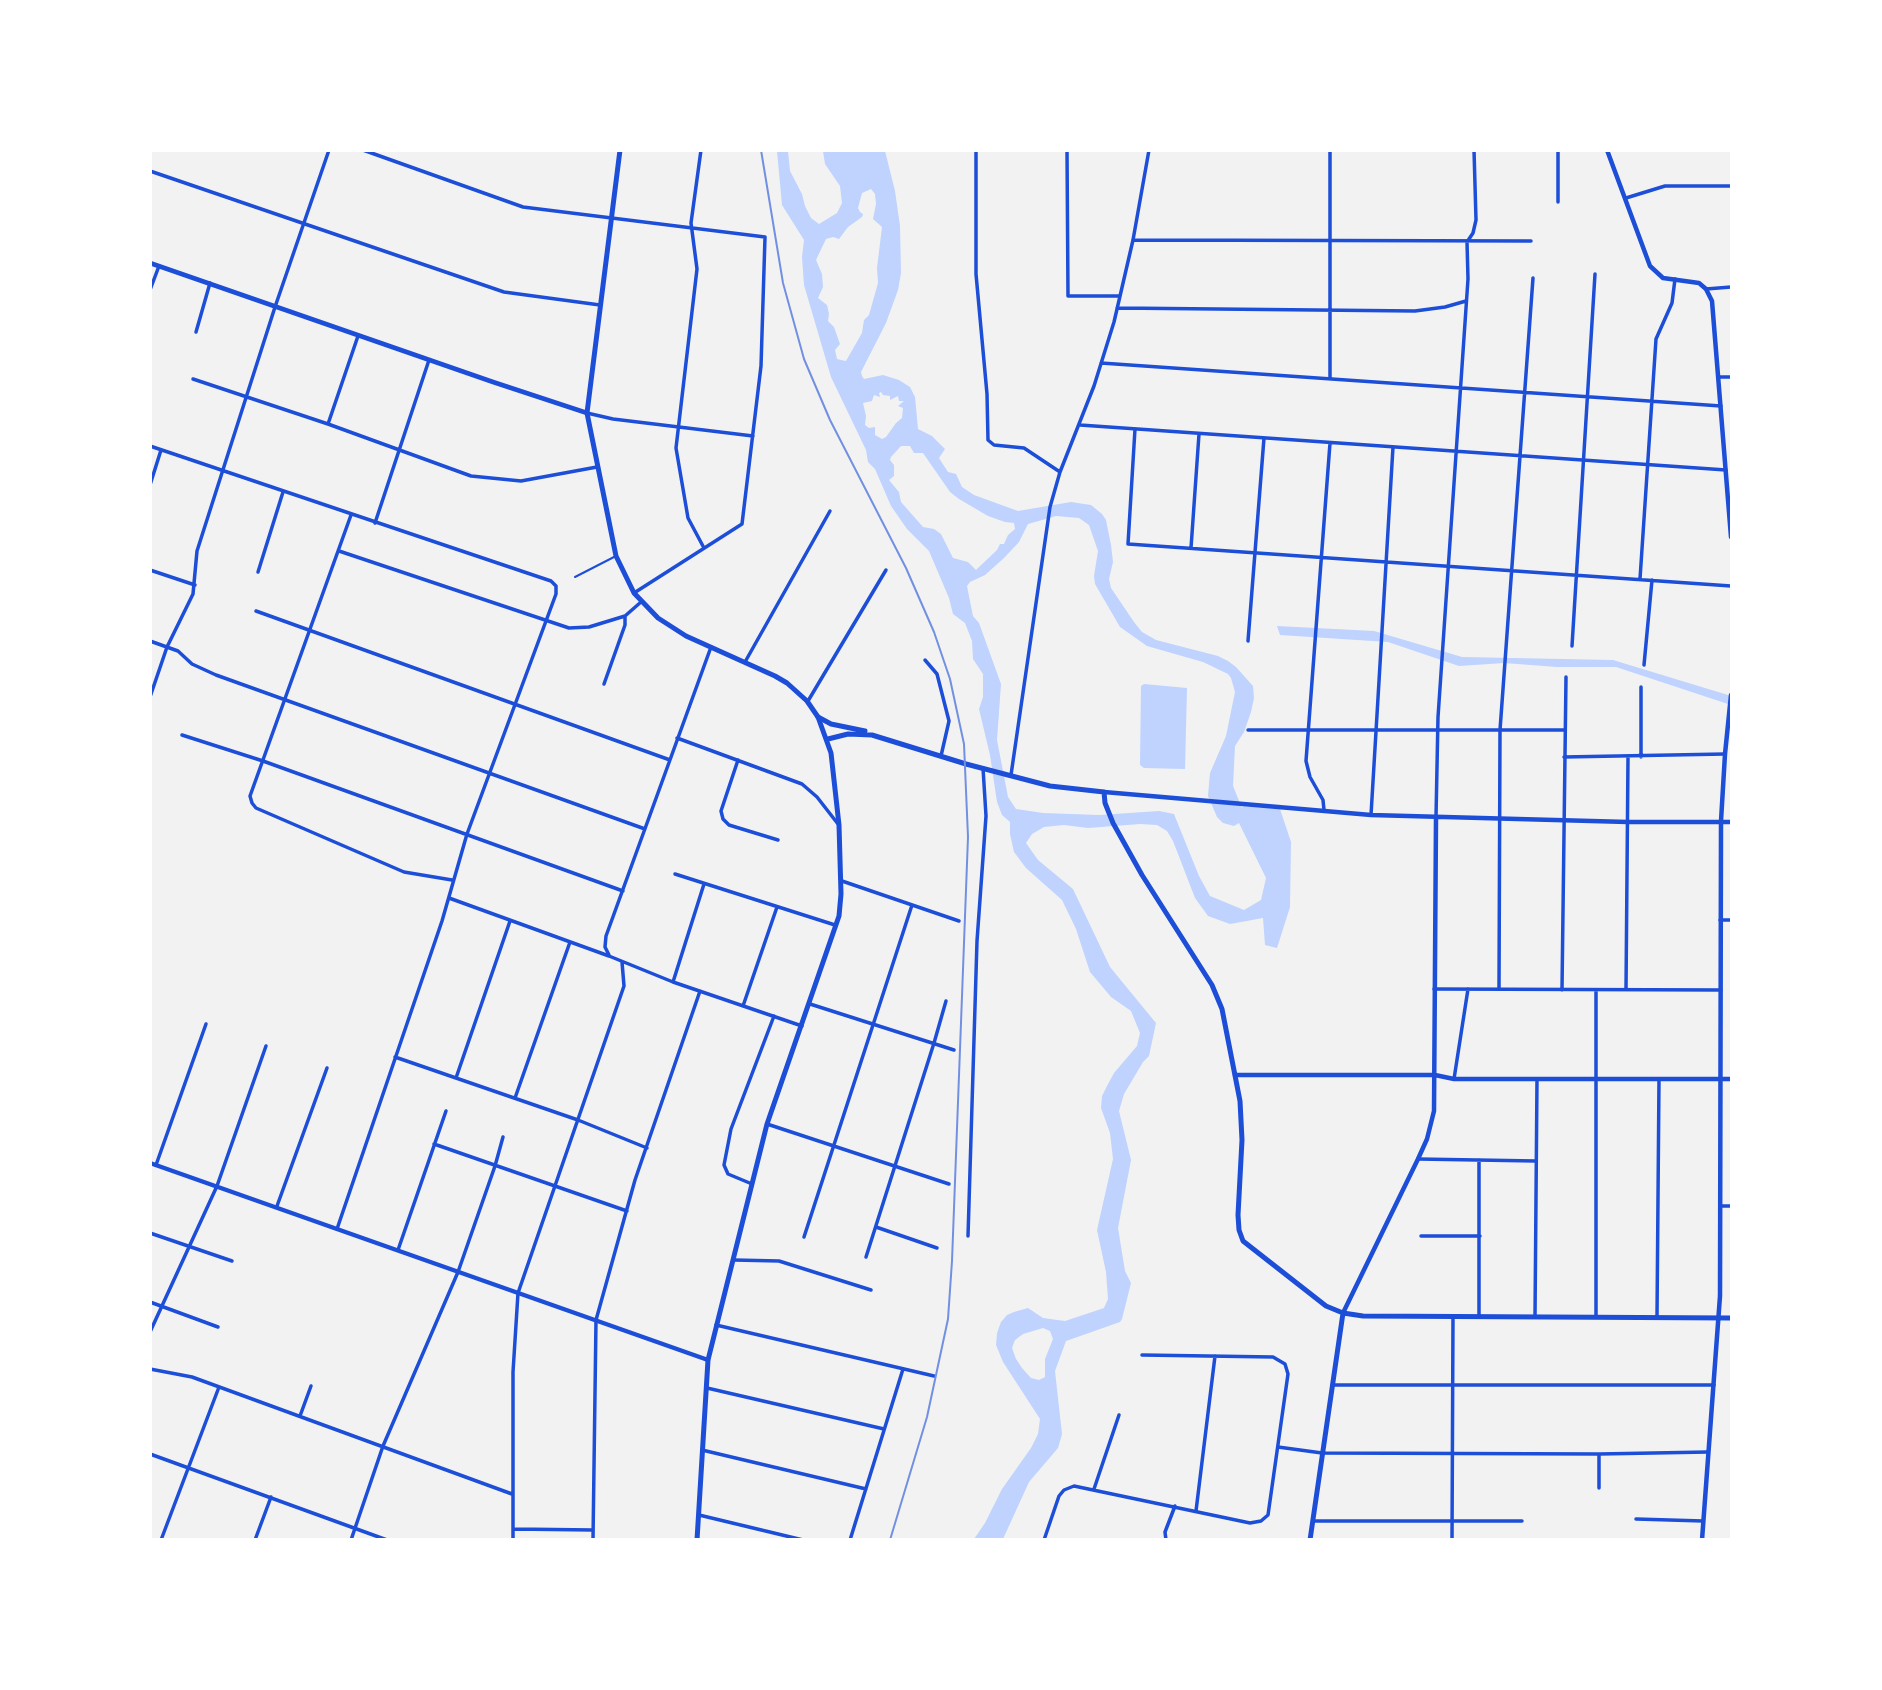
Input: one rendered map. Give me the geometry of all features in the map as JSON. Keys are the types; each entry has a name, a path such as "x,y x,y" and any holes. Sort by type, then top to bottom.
{"main road":[{"path":"620,150 587,413 616,556 634,593 670,627 787,683 807,701 828,739 839,825 841,908 767,1124 708,1360 697,1539"},
{"path":"818,717 831,724 1051,786 1104,792 1105,803 1115,827 1218,997 1226,1023 1241,1120 1238,1216 1243,1241 1326,1306 1343,1313 1363,1316 1731,1318"},
{"path":"828,739 848,734 877,736"},
{"path":"1310,1539 1343,1313"}],"street":[{"path":"150,697 167,647 190,603 195,585 197,551 275,307 329,150"},
{"path":"363,150 523,207 765,237 761,366 742,524 634,593"},
{"path":"701,150 691,228 698,269 676,447 686,512 704,548"},
{"path":"976,150 976,274 987,394 988,440 994,445 1024,449 1060,472"},
{"path":"1067,150 1068,296 1120,296"},
{"path":"1011,775 1051,501 1080,425 1117,308 1133,240 1149,150"},
{"path":"1330,150 1330,379"},
{"path":"1343,1313 1418,1159 1427,1139 1434,1111 1437,730 1466,301 1467,242 1473,233 1476,220 1474,150"},
{"path":"1558,150 1558,202"},
{"path":"1607,150 1650,266 1659,275 1693,281 1706,289 1712,301 1731,537"},
{"path":"150,172 504,292 600,305"},
{"path":"1626,198 1665,187 1731,186"},
{"path":"1133,240 1531,241"},
{"path":"150,263 587,413 613,419 753,436"},
{"path":"150,289 159,266"},
{"path":"1572,646 1595,274"},
{"path":"1499,989 1500,730 1533,278"},
{"path":"1640,579 1656,339 1672,303 1675,279"},
{"path":"196,332 210,283"},
{"path":"1706,289 1731,287"},
{"path":"1117,308 1415,311 1466,301"},
{"path":"328,424 358,336"},
{"path":"375,523 429,360"},
{"path":"1101,363 1721,406"},
{"path":"1719,377 1731,377"},
{"path":"193,379 471,476 521,481 597,467"},
{"path":"1080,425 1726,470"},
{"path":"1136,429 1128,544 1731,586"},
{"path":"1191,548 1199,433"},
{"path":"1248,640 1264,438"},
{"path":"1324,813 1323,800 1307,769 1330,443"},
{"path":"150,446 551,581 557,589 467,834 337,1229"},
{"path":"1371,815 1393,447"},
{"path":"150,485 161,450"},
{"path":"258,572 283,492"},
{"path":"745,662 830,511"},
{"path":"351,514 250,796 256,808 401,871 452,880"},
{"path":"339,551 545,621 579,628 625,617 641,602"},
{"path":"150,570 195,585"},
{"path":"807,701 886,570"},
{"path":"1644,665 1652,580"},
{"path":"256,611 670,760"},
{"path":"604,684 625,625 625,617"},
{"path":"150,640 178,651 201,669 645,829"},
{"path":"609,956 605,947 606,936 711,647"},
{"path":"925,660 937,674 949,721 941,756"},
{"path":"1562,989 1566,677"},
{"path":"1641,757 1642,687"},
{"path":"1702,1539 1719,1318 1721,821 1731,695"},
{"path":"1248,730 1565,730"},
{"path":"182,735 263,761 623,891"},
{"path":"677,738 802,784 825,805 839,825"},
{"path":"1564,757 1725,754"},
{"path":"1626,990 1628,757"},
{"path":"738,760 721,811 723,819 729,825 778,841"},
{"path":"968,1236 977,943 986,808 983,768"},
{"path":"1104,792 1324,813 1628,822 1731,822"},
{"path":"675,874 835,925"},
{"path":"840,880 959,921"},
{"path":"673,982 704,883"},
{"path":"448,897 673,982 802,1026"},
{"path":"804,1237 912,905"},
{"path":"743,1006 777,907"},
{"path":"1720,920 1731,920"},
{"path":"456,1077 510,921"},
{"path":"515,1098 570,942"},
{"path":"513,1539 513,1372 518,1293 624,986 622,962"},
{"path":"1434,989 1721,990"},
{"path":"1454,1079 1468,989"},
{"path":"1596,990 1597,1317"},
{"path":"593,1539 596,1320 637,1176 700,991"},
{"path":"866,1257 946,1001"},
{"path":"810,1004 954,1050"},
{"path":"752,1184 728,1174 724,1165 732,1129 774,1016"},
{"path":"206,1024 153,1164 708,1360"},
{"path":"150,1332 217,1186 266,1046"},
{"path":"395,1057 578,1120 647,1148"},
{"path":"277,1206 327,1068"},
{"path":"1235,1075 1435,1075 1454,1079 1731,1079"},
{"path":"1535,1317 1536,1079"},
{"path":"1657,1317 1659,1079"},
{"path":"398,1250 446,1111"},
{"path":"767,1124 949,1184"},
{"path":"351,1539 383,1446 457,1272 503,1137"},
{"path":"434,1144 627,1211"},
{"path":"1418,1159 1536,1161"},
{"path":"1479,1160 1479,1316"},
{"path":"1721,1206 1731,1206"},
{"path":"875,1227 937,1248"},
{"path":"150,1233 232,1261"},
{"path":"1421,1236 1479,1236"},
{"path":"734,1260 779,1261 871,1290"},
{"path":"150,1302 218,1326"},
{"path":"1452,1539 1453,1316"},
{"path":"716,1325 934,1376"},
{"path":"1044,1539 1060,1494 1074,1486 1250,1523 1261,1521 1270,1510 1288,1374 1282,1361 1273,1357 1142,1356"},
{"path":"1196,1511 1215,1356"},
{"path":"850,1539 903,1368"},
{"path":"150,1369 192,1377 512,1494"},
{"path":"1332,1385 1714,1385"},
{"path":"300,1416 311,1386"},
{"path":"161,1539 219,1387"},
{"path":"705,1387 884,1429"},
{"path":"1094,1489 1119,1415"},
{"path":"1278,1447 1322,1453 1708,1452"},
{"path":"702,1450 866,1489"},
{"path":"150,1454 387,1539"},
{"path":"1599,1454 1599,1488"},
{"path":"255,1539 271,1497"},
{"path":"1166,1539 1165,1532 1175,1506"},
{"path":"699,1516 803,1539"},
{"path":"1636,1519 1704,1521"},
{"path":"1313,1521 1522,1521"},
{"path":"513,1529 593,1530"}],"lane":[{"path":"575,577 616,556"}],"water":[{"path":"777,151 788,151 790,171 811,218 819,224 837,213 842,203 840,186 825,164 823,151 885,151 900,226 901,273 886,323 861,372 862,376 864,379 883,375 910,387 915,397 918,429 932,436 945,449 939,458 948,472 956,474 962,487 974,495 1018,511 1071,502 1091,505 1102,514 1106,520 1111,545 1111,588 1142,632 1156,640 1218,656 1236,667 1253,686 1251,712 1244,732 1235,746 1233,786 1242,808 1280,809 1291,842 1290,907 1277,948 1265,945 1263,918 1230,924 1208,916 1195,898 1173,841 1167,831 1157,825 1044,827 1032,834 1026,843 1038,860 1073,889 1110,967 1156,1023 1149,1056 1124,1094 1119,1111 1131,1160 1118,1228 1125,1271 1131,1283 1122,1319 1066,1341 1055,1371 1062,1434 1058,1448 1029,1482 1003,1539 974,1539 1002,1489 1031,1448 1038,1434 1040,1419 1003,1362 996,1345 997,1333 1007,1315 1028,1308 1043,1318 1065,1321 1104,1308 1108,1299 1106,1272 1097,1230 1113,1159 1110,1133 1101,1108 1102,1096 1114,1073 1137,1046 1140,1033 1131,1011 1111,997 1090,972 1076,929 1062,900 1026,868 1014,852 1010,822 1002,815 997,802 979,709 983,697 983,674 973,659 972,641 965,623 953,614 929,551 907,529 891,506 875,469 868,462 866,450 831,377 804,285 804,240 782,205","holes":["871,189 875,194 873,219 882,227 878,283 862,333 846,361 837,359 835,350 840,344 834,327 828,321 827,305 818,298 823,287 822,274 816,260 826,239 839,239 848,227 862,217 863,214 858,208 862,193","879,393 890,396 890,400 898,396 899,401 904,401 898,406 903,408 902,418 882,439 875,435 875,427 869,428 865,425 863,403 872,401 874,395 880,397","901,446 910,446 914,453 923,453 950,492 988,516 1014,523 1015,529 1004,544 1000,544 976,570 968,562 953,558 941,534 934,529 923,527 901,502 899,492 889,480 894,476 891,457","1056,516 1079,518 1089,525 1098,551 1095,584 1120,627 1147,646 1203,662 1231,678 1235,692 1226,736 1210,773 1208,796 1217,817 1223,823 1234,826 1239,823 1266,878 1261,900 1244,910 1210,896 1174,814 1159,811 1099,815 1016,809 1008,797 997,740 1001,684 979,623 973,616 967,586 985,575 1019,542 1028,524","1043,1328 1050,1331 1053,1339 1045,1359 1045,1377 1039,1380 1031,1378 1022,1368 1012,1348 1015,1340 1023,1334"]},
{"path":"1277,626 1374,631 1462,657 1613,660 1728,695 1731,697 1731,705 1616,667 1557,667 1504,663 1459,666 1388,642 1280,635"},
{"path":"1144,684 1187,688 1185,769 1144,768 1140,765 1141,686"}],"railway":[{"path":"761,150 783,283 804,359 830,420 906,568 934,632 950,679 964,744 968,837 948,1319 927,1417 890,1540"}]}
